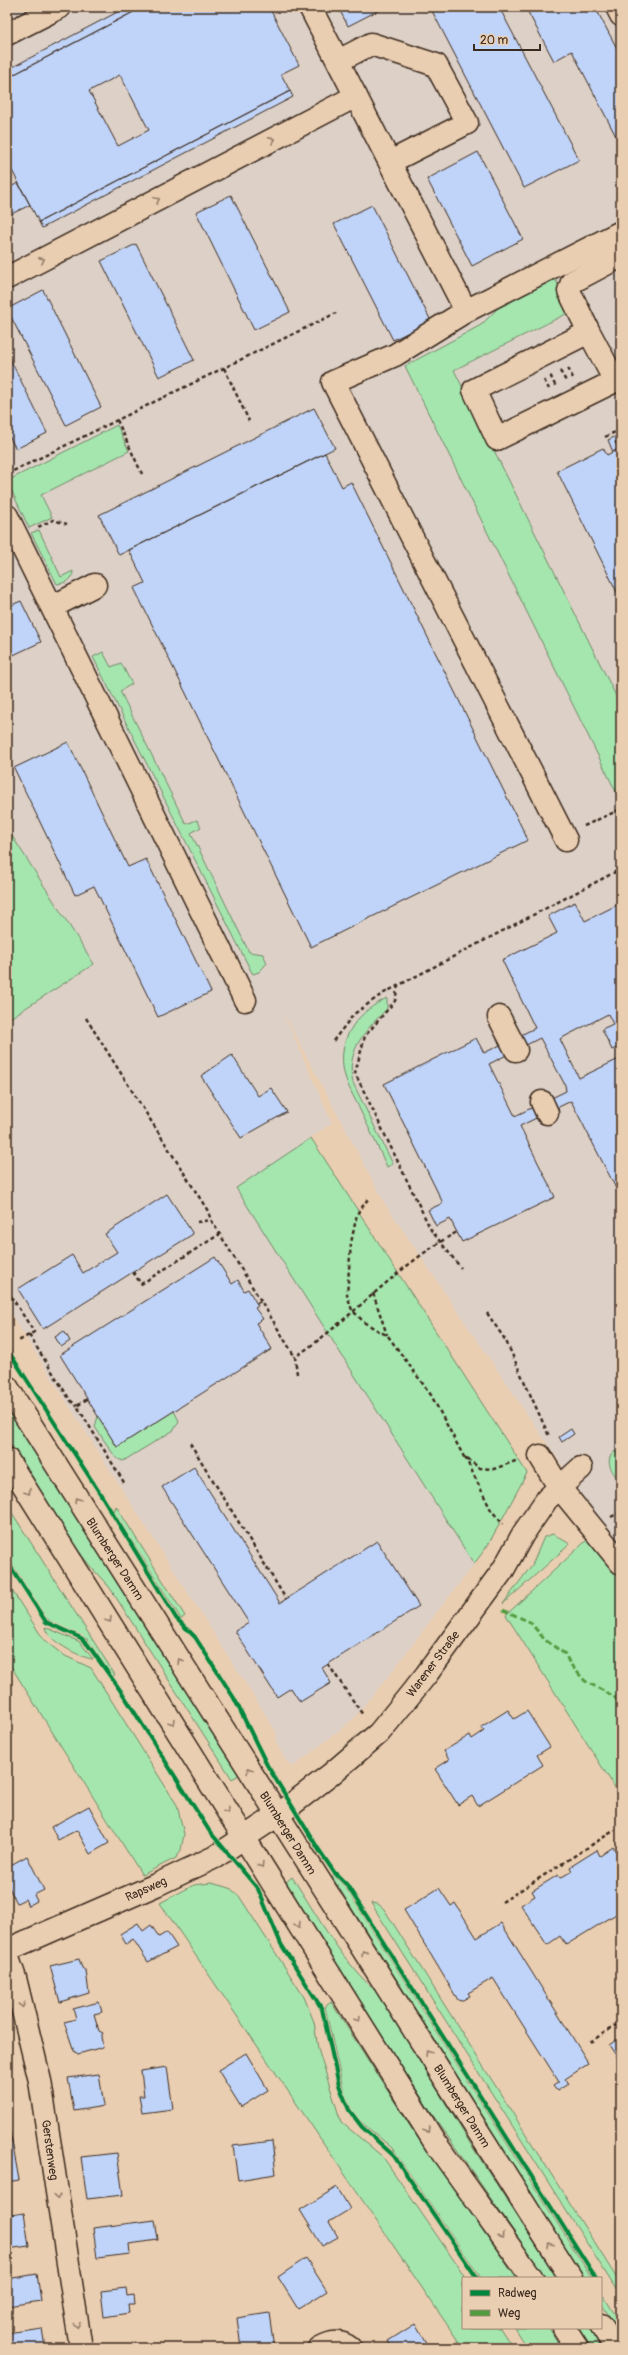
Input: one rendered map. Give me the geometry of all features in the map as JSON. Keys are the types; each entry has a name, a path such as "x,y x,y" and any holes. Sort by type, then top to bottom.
{"main road":[{"path":"7,34 60,7"},
{"path":"310,7 466,311"},
{"path":"617,7 621,15"},
{"path":"338,61 371,44 436,65 467,124 390,162"},
{"path":"7,278 356,96"},
{"path":"565,838 333,382 395,355 466,311 621,232"},
{"path":"589,332 474,390 497,439 615,381 568,291 572,282 621,256"},
{"path":"11,527 52,607 245,1000"},
{"path":"52,607 95,585"},
{"path":"499,1017 516,1050"},
{"name":"Blumberger Damm","path":"7,1387 570,2277"},
{"path":"537,1451 559,1487 621,1563"},
{"path":"7,1460 436,2144 531,2277"},
{"name":"Warener Straße","path":"278,1815 330,1776 379,1733 426,1675 499,1576 547,1499 581,1468"},
{"name":"Rapsweg","path":"7,1950 156,1886 215,1857 278,1815"},
{"name":"Gerstenweg","path":"7,1955 16,1978 40,2080 81,2348"},
{"path":"602,2327 616,2348"},
{"path":"565,2329 577,2348"},
{"path":"320,2348 333,2342 344,2343 350,2348"}],"path":[{"path":"7,474 336,313"},
{"path":"567,366 576,383"},
{"path":"224,368 249,421"},
{"path":"543,377 552,395"},
{"path":"117,420 142,474"},
{"path":"606,437 621,429"},
{"path":"11,527 53,520 67,524"},
{"path":"565,838 621,809"},
{"path":"333,1042 354,1014 382,994 621,869"},
{"path":"399,985 395,1001 366,1036 355,1073 438,1242 461,1268"},
{"path":"86,1018 208,1211 220,1234 295,1357 297,1374"},
{"path":"368,1199 358,1214 351,1243 347,1295 352,1310 365,1323 388,1336"},
{"path":"197,1222 212,1220"},
{"path":"295,1357 312,1346 352,1310 438,1242 457,1232"},
{"path":"133,1272 141,1284 220,1234"},
{"path":"7,1290 34,1332 18,1342"},
{"path":"373,1293 388,1336 431,1395 491,1510 507,1526"},
{"path":"257,1303 261,1301"},
{"path":"464,1457 480,1468 494,1469 537,1451 506,1341 488,1313"},
{"path":"29,1335 70,1400 77,1406 124,1484"},
{"path":"77,1406 87,1399"},
{"path":"190,1443 286,1599"},
{"path":"328,1664 363,1715"},
{"path":"502,1902 615,1830"},
{"path":"590,2042 621,2022"}],"shaded area":[{"path":"7,7 621,7 621,1553 385,1204 282,1010 332,1123 237,1188 474,1564 387,1678 352,1720 293,1767 286,1761 276,1743 277,1735 275,1730 7,1308 7,1020 94,964 7,828"}],"green space":[{"path":"555,279 572,311 454,370 621,706 621,802 405,366 481,325 498,308"},
{"path":"117,425 129,451 41,495 52,517 29,528 7,481"},
{"path":"39,530 61,577 73,571 72,577 68,581 57,584 31,533"},
{"path":"103,652 111,667 121,663 132,684 120,691 186,824 197,820 201,827 191,833 249,952 263,954 267,963 259,972 253,974 251,971 93,657"},
{"path":"7,828 94,964 7,1020"},
{"path":"387,998 387,1009 372,1024 359,1042 352,1061 351,1071 353,1083 393,1164 387,1167 348,1085 343,1067 343,1055 344,1044 353,1025 368,1010"},
{"path":"311,1138 527,1473 488,1545 474,1564 236,1188"},
{"path":"7,1407 239,1775 232,1779 110,1588 90,1566 75,1546 7,1438"},
{"path":"174,1411 179,1421 174,1430 123,1461 116,1458 95,1427 98,1416 117,1447"},
{"path":"615,1451 621,1459 621,1483 610,1467 609,1463 611,1455"},
{"path":"7,1505 115,1675 112,1676 87,1639 53,1623 45,1617 7,1556"},
{"path":"116,1506 185,1616 181,1619 114,1512"},
{"path":"553,1534 570,1544 503,1604 532,1565 544,1537"},
{"path":"587,1540 621,1573 621,1797 506,1615"},
{"path":"7,1583 44,1640 63,1655 91,1668 177,1805 184,1834 181,1850 176,1858 142,1875 7,1660"},
{"path":"45,1627 80,1642 93,1659 73,1652 57,1643 47,1632"},
{"path":"334,1876 345,1887 591,2277 584,2277 332,1877"},
{"path":"292,1877 342,1953 365,1981 378,1993 470,2143 556,2277 545,2277 430,2111 285,1883"},
{"path":"211,1883 230,1888 239,1896 304,1997 314,2022 318,2049 341,2122 383,2157 465,2277 462,2277 462,2329 501,2329 513,2348 463,2348 160,1903 194,1885"},
{"path":"371,1903 378,1904 384,1909 621,2285 621,2297"},
{"path":"331,2002 412,2129 515,2277 480,2277 392,2148 359,2120 352,2111 344,2092 325,2007"},
{"path":"602,2294 621,2324 621,2335 602,2305"},
{"path":"515,2329 550,2329 561,2348 527,2348"},
{"path":"580,2329 590,2329 601,2348 591,2348"}],"building":[{"path":"127,7 143,7 7,78 7,70"},
{"path":"143,7 269,7 299,65 281,74 290,91 39,222 7,161 7,78","holes":["120,75 149,130 118,146 89,91"]},
{"path":"338,7 385,7 348,26"},
{"path":"430,7 499,7 579,160 524,188"},
{"path":"537,7 595,7 621,56 621,146 572,51 554,61 528,12"},
{"path":"290,91 293,97 42,228 39,222"},
{"path":"478,152 523,239 472,266 427,179"},
{"path":"18,183 30,205 7,216 7,189"},
{"path":"231,195 290,312 254,330 196,212"},
{"path":"372,205 431,321 393,340 334,224"},
{"path":"136,244 194,360 159,377 101,261"},
{"path":"43,290 101,407 66,425 7,309"},
{"path":"7,353 47,433 16,449 7,432"},
{"path":"314,408 335,448 119,555 99,515"},
{"path":"621,434 621,440 615,442 619,449 613,452 608,440"},
{"path":"621,440 621,454 615,442"},
{"path":"603,448 607,455 618,449 621,454 621,600 557,471"},
{"path":"325,453 342,487 351,482 528,840 311,947 134,588 145,583 129,550"},
{"path":"21,601 41,642 7,658 7,607"},
{"path":"68,742 128,867 146,859 211,992 158,1017 94,886 75,895 14,768"},
{"path":"575,902 585,921 621,903 621,1046 612,1050 602,1029 613,1024 608,1014 560,1039 579,1078 621,1058 621,1198 571,1101 520,1126 555,1197 462,1242 450,1219 436,1226 428,1210 443,1203 384,1084 476,1038 484,1053 535,1028 502,960 557,933 548,916","holes":["540,1038 565,1085 566,1091 515,1116 489,1064"]},
{"path":"232,1055 258,1096 271,1088 287,1112 241,1138 201,1076"},
{"path":"167,1194 193,1234 43,1329 18,1289 72,1255 83,1273 117,1252 105,1234"},
{"path":"215,1257 232,1284 238,1280 244,1291 248,1289 258,1306 255,1308 263,1319 256,1323 272,1349 117,1447 60,1355"},
{"path":"64,1331 70,1341 61,1347 55,1337"},
{"path":"571,1429 574,1434 562,1442 559,1437"},
{"path":"194,1467 280,1603 377,1541 419,1606 322,1668 331,1683 300,1702 291,1688 277,1697 235,1631 249,1623 162,1487"},
{"path":"508,1710 514,1719 527,1711 550,1747 537,1755 543,1765 478,1806 472,1796 458,1805 435,1769 449,1760 444,1751 470,1735 472,1739 484,1731 481,1727"},
{"path":"89,1806 109,1843 90,1854 77,1830 58,1840 51,1827"},
{"path":"613,1847 621,1860 621,1911 566,1945 560,1936 547,1945 521,1905 535,1896 532,1891 558,1875 560,1878 572,1871 570,1867 597,1850 600,1856"},
{"path":"27,1856 44,1890 34,1895 37,1901 28,1906 25,1899 17,1903 7,1884 7,1867"},
{"path":"439,1888 451,1906 455,1903 477,1938 501,1923 586,2059 588,2064 565,2079 568,2084 557,2091 553,2086 559,2082 493,1978 468,1993 470,1996 461,2001 458,2000 404,1910"},
{"path":"138,1923 143,1931 151,1925 159,1937 167,1932 177,1947 148,1962 133,1939 126,1944 120,1934"},
{"path":"79,1959 82,1968 86,1971 89,1993 60,2002 50,1966"},
{"path":"99,2002 102,2012 94,2014 99,2031 103,2033 101,2037 103,2047 78,2054 74,2051 64,2022 76,2019 73,2009"},
{"path":"621,2037 621,2063 609,2045"},
{"path":"246,2053 268,2090 241,2107 218,2070"},
{"path":"167,2067 173,2109 142,2113 139,2096 144,2096 141,2071"},
{"path":"99,2074 104,2106 74,2111 68,2078"},
{"path":"7,2117 12,2141 7,2141"},
{"path":"7,2141 12,2141 19,2180 7,2182"},
{"path":"272,2141 276,2174 238,2180 233,2146"},
{"path":"117,2153 123,2195 87,2199 81,2157"},
{"path":"337,2187 350,2209 329,2222 338,2237 322,2246 300,2210"},
{"path":"7,2201 11,2215 24,2213 29,2246 7,2249"},
{"path":"155,2220 158,2240 129,2244 130,2254 97,2258 93,2228"},
{"path":"306,2258 327,2291 298,2309 278,2277"},
{"path":"37,2274 41,2301 7,2306 7,2279"},
{"path":"126,2288 127,2296 134,2295 135,2304 128,2304 129,2313 104,2317 101,2291"},
{"path":"269,2313 274,2348 241,2348 237,2318"},
{"path":"415,2324 429,2348 392,2348 388,2341"},
{"path":"42,2328 45,2348 7,2348 7,2333"}],"marked path":[{"path":"503,1610 530,1622 545,1640 565,1654 570,1664 585,1681 613,1696 621,1703"}],"cycle path":[{"path":"7,1349 103,1498 176,1618 195,1637 234,1698 267,1765 319,1850 334,1872 347,1885 595,2277"},
{"path":"7,1561 46,1622 81,1638 88,1645 125,1697 210,1832 258,1889 281,1944 322,2009 339,2085 349,2110 362,2127 394,2156 476,2277"}]}
